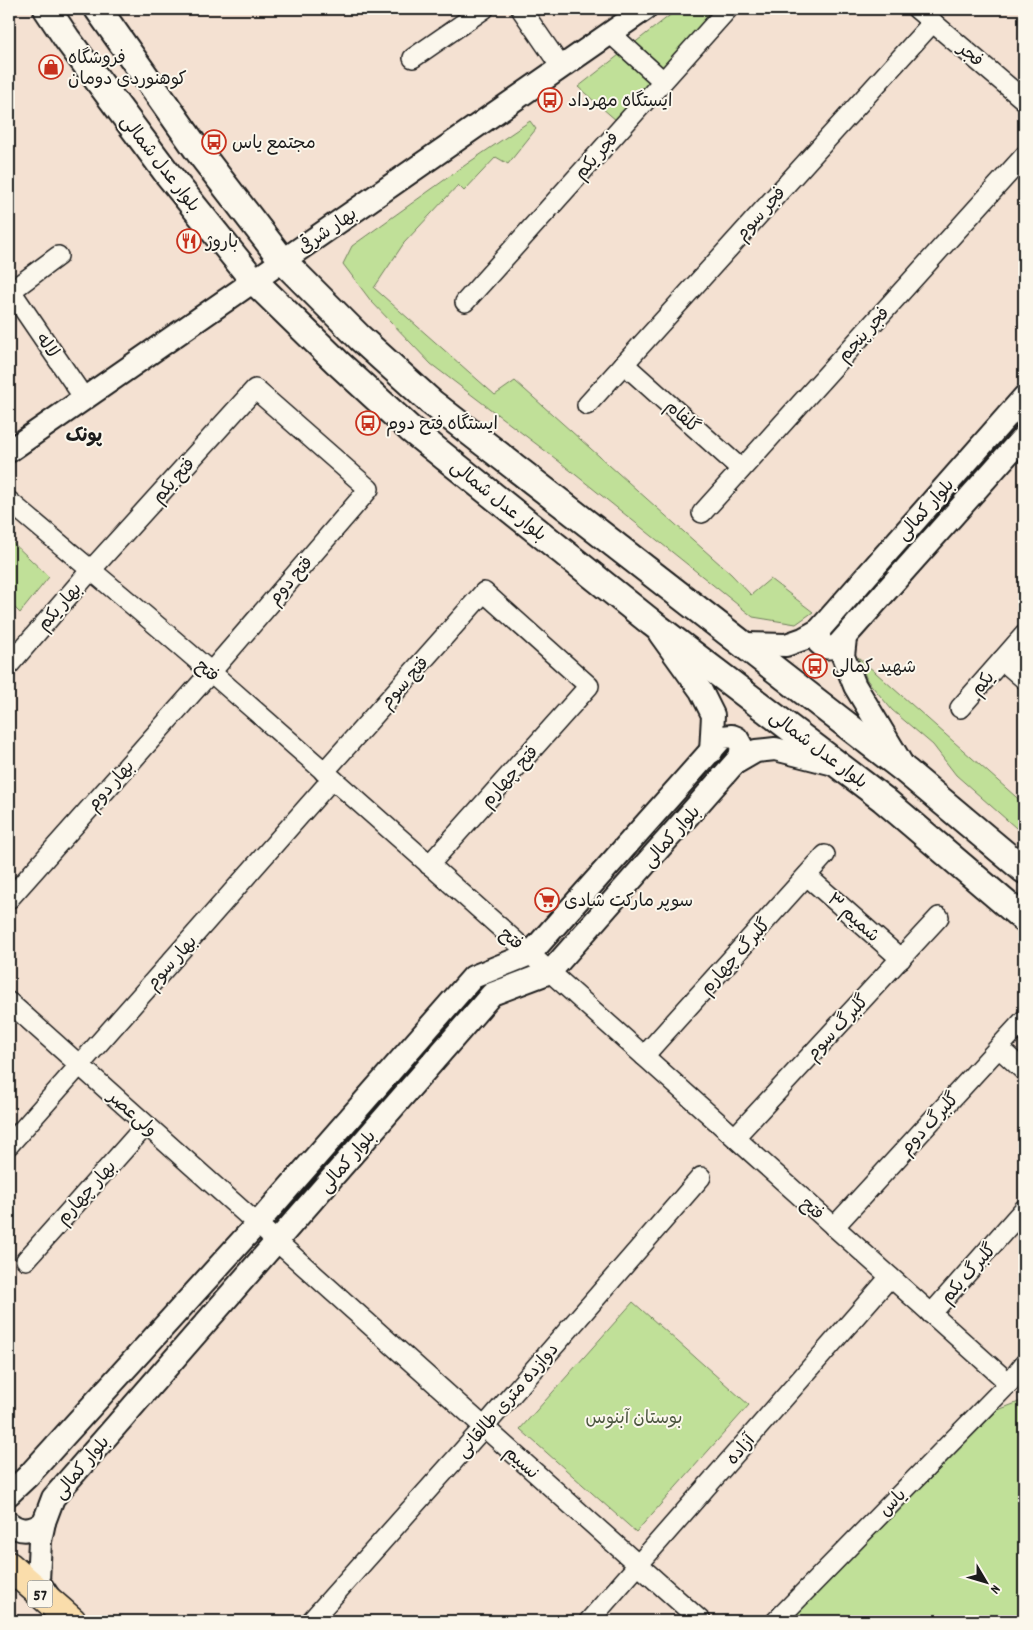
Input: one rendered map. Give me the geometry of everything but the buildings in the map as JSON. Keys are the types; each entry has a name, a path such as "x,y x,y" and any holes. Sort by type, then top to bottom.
{"highway":[{"name":"57","path":"9,1566 64,1614"}],"main road":[{"name":"بلوار عدل شمالی","path":"47,9 166,173 254,281 331,356 410,429 652,623 884,799 1024,919"},
{"name":"بلوار عدل شمالی","path":"98,9 196,148 284,261 360,338 431,402 906,771 1024,870"}],"street":[{"path":"413,58 484,9"},
{"path":"521,9 561,67"},
{"name":"بهار شرقی","path":"9,451 645,9"},
{"name":"فجر یکم","path":"465,302 728,9"},
{"name":"فجر","path":"917,9 1024,100"},
{"name":"فجر سوم","path":"587,405 932,22"},
{"path":"610,33 663,81"},
{"name":"فجر پنجم","path":"702,513 1024,156"},
{"name":"لاله","path":"58,256 10,291 84,398"},
{"name":"گلفام","path":"624,364 741,469"},
{"name":"فتح دوم","path":"211,672 369,489 255,388"},
{"name":"فتح یکم","path":"90,571 255,388"},
{"name":"بلوار کمالی","path":"743,644 786,645 803,639 819,630 1024,397"},
{"name":"بلوار کمالی","path":"841,642 1024,436"},
{"name":"فتح","path":"9,501 211,672 328,775 1009,1383"},
{"name":"بهار یکم","path":"9,665 90,571"},
{"name":"فتح سوم","path":"328,775 484,592 589,686"},
{"path":"652,623 701,691 713,715 717,744 732,736 741,742 739,759"},
{"path":"819,630 819,643 823,647 829,648 841,642 843,656 855,686 906,771"},
{"name":"یکم","path":"960,708 1024,635"},
{"path":"1002,660 1024,679"},
{"name":"بهار دوم","path":"9,899 211,672"},
{"name":"فتح چهارم","path":"429,865 589,686"},
{"name":"بلوار کمالی","path":"9,1494 28,1476 257,1224 473,977 530,954 717,744"},
{"name":"بلوار کمالی","path":"64,1614 38,1581 40,1541 44,1522 53,1498 492,994 550,972 739,759 756,751 775,749 841,766"},
{"name":"بهار سوم","path":"9,1145 328,775"},
{"name":"گلبرگ چهارم","path":"644,1056 825,855"},
{"name":"شمیم ۳","path":"807,876 901,959"},
{"name":"گلبرگ سوم","path":"735,1137 939,917"},
{"name":"ولی‌عصر","path":"9,1002 277,1242"},
{"name":"گلبرگ دوم","path":"834,1227 1024,1020"},
{"path":"998,1048 1024,1071"},
{"name":"بهار چهارم","path":"26,1260 146,1125"},
{"name":"دوازده متری طالقانی","path":"311,1621 484,1428 700,1177"},
{"name":"گلبرگ یکم","path":"931,1314 1024,1209"},
{"name":"نسیم","path":"277,1242 701,1621"},
{"name":"آزاده","path":"589,1621 890,1277"},
{"name":"یاس","path":"776,1621 1009,1383 1024,1364"},
{"path":"9,1523 17,1529 25,1531 33,1529 44,1522"}],"green space":[{"path":"678,9 719,9 617,121 578,87"},
{"path":"530,121 536,129 508,164 496,157 464,191 458,185 404,243 374,288 495,395 515,381 731,574 751,595 770,579 813,612 796,624 753,617 556,459 431,364 371,301 343,264 352,246"},
{"path":"9,539 49,577 20,613 9,602"},
{"path":"858,657 1024,804 1024,835 956,775 933,745 892,710 867,680"},
{"name":"بوستان آبنوس","path":"633,1302 749,1405 636,1532 520,1429"},
{"path":"1024,1400 1024,1621 789,1621 998,1410"}],"place":[{"name":"فروشگاه کوهنوردی دومان","path":"51,67"},
{"name":"ایستگاه مهرداد","path":"550,100"},
{"name":"مجتمع یاس","path":"214,142"},
{"name":"باروژ","path":"189,241"},
{"name":"ایستگاه فتح دوم","path":"368,423"},
{"name":"شهید کمالی","path":"815,666"},
{"name":"سوپر مارکت شادی","path":"547,900"}],"district":[{"name":"پونک","path":"84,434"}]}
